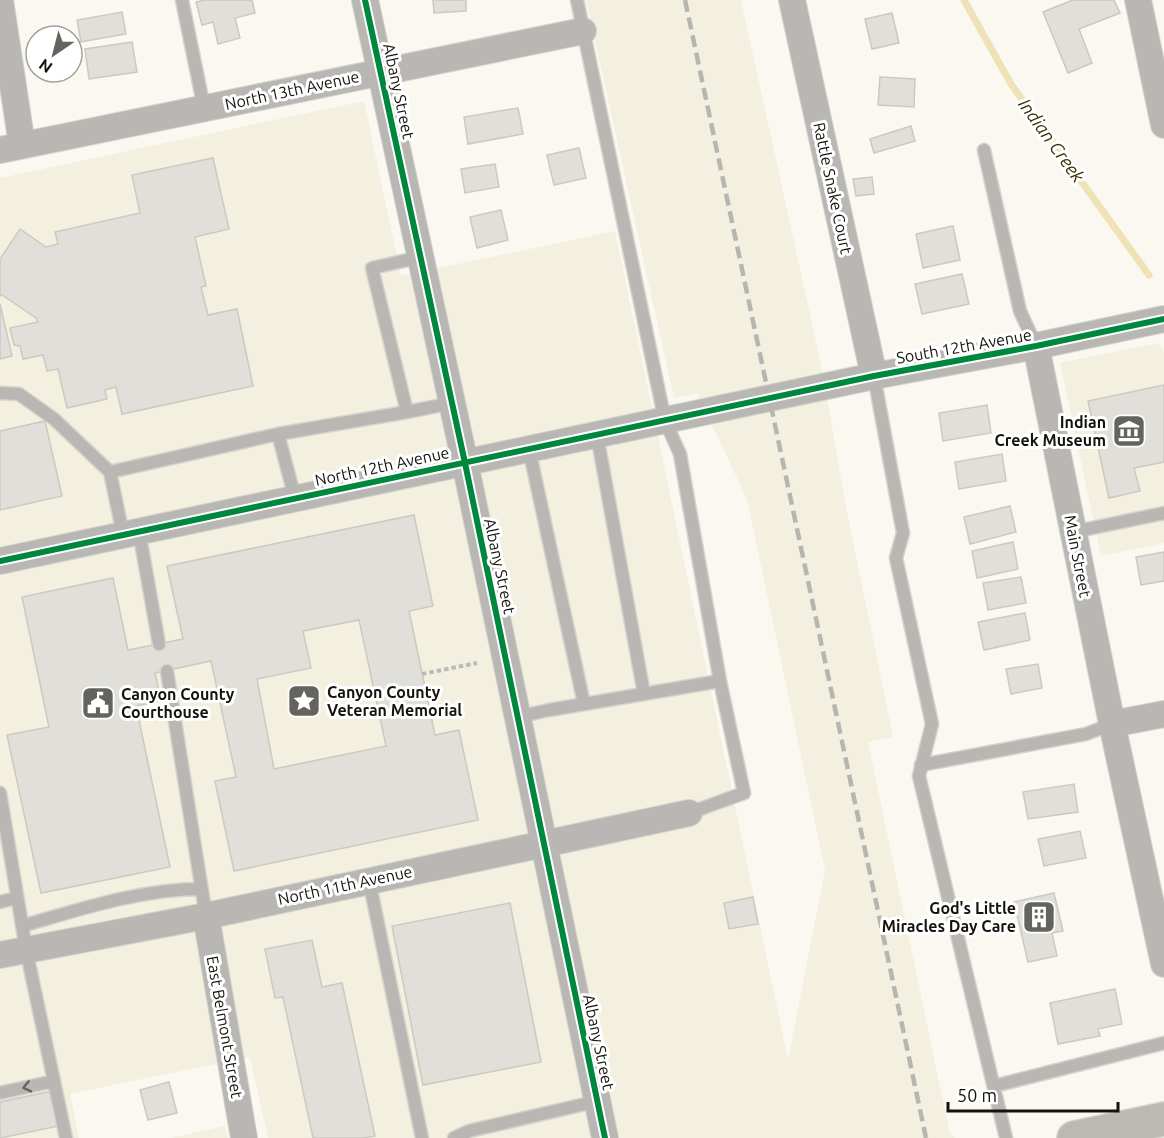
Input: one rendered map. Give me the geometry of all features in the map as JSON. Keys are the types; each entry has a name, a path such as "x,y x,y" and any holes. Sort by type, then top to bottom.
{"main road":[{"path":"1074,1138 1164,1119"}],"street":[{"path":"0,0 11,147"},
{"name":"Albany Street","path":"365,0 465,463 605,1138"},
{"name":"Rattle Snake Court","path":"792,0 874,376"},
{"path":"1138,0 1164,125"},
{"name":"North 13th Avenue","path":"11,147 583,31"},
{"name":"South 12th Avenue","path":"769,399 1164,319"},
{"name":"Main Street","path":"1036,346 1112,724 1164,964"},
{"name":"North 12th Avenue","path":"0,561 769,399"},
{"path":"1112,724 1164,714"},
{"name":"North 11th Avenue","path":"0,955 24,938 206,916 689,813"},
{"name":"East Belmont Street","path":"206,916 244,1138"}],"lane":[{"path":"183,0 204,108"},
{"path":"577,0 664,421 680,454 720,681 744,794 689,813"},
{"name":"Main Street","path":"984,150 1020,311 1036,346"},
{"path":"407,412 372,268 421,257"},
{"path":"874,376 903,533 896,558 932,723 919,776 1006,1138"},
{"path":"0,393 19,394 54,418 110,472 131,532 159,644"},
{"path":"110,472 278,434 452,403"},
{"path":"278,434 295,498"},
{"path":"597,435 644,694"},
{"path":"529,449 584,704"},
{"path":"1073,532 1164,513"},
{"path":"167,671 206,916"},
{"path":"518,717 720,681"},
{"path":"921,765 1086,734 1112,724"},
{"path":"0,793 24,938 66,1138"},
{"path":"369,880 422,1138"},
{"path":"24,938 131,896 171,889 202,889"},
{"path":"0,902 17,898"},
{"path":"994,1086 1164,1043"},
{"path":"0,1093 54,1081"},
{"path":"454,1138 469,1131 598,1101"}],"path":[{"path":"422,674 477,663"}],"shaded area":[{"path":"586,0 741,0 822,369 846,507 893,737 868,742 949,1130 955,1138 268,1138 250,1057 70,1094 79,1138 0,1138 0,178 364,101 401,276 615,231 788,1060 825,870 747,499 697,393 674,398"},
{"path":"1158,343 1164,352 1164,543 1101,556 1060,363"},
{"path":"225,1126 228,1138 171,1138"}],"building":[{"path":"252,0 255,13 235,18 240,38 218,44 213,22 202,25 196,2"},
{"path":"433,0 466,0 466,11 434,13"},
{"path":"1073,0 1114,0 1120,13 1079,29 1092,63 1068,73 1043,12"},
{"path":"122,12 126,34 84,41 84,24 78,24 77,20"},
{"path":"892,13 899,43 872,49 865,19"},
{"path":"132,42 137,72 89,79 85,49"},
{"path":"880,77 915,79 914,107 878,105"},
{"path":"518,108 523,134 468,144 464,117"},
{"path":"911,126 915,141 874,153 870,139"},
{"path":"579,148 586,178 554,185 547,155"},
{"path":"213,158 229,229 195,237 206,286 201,287 208,315 237,309 253,386 122,414 116,387 105,390 107,399 67,408 58,369 47,371 43,355 23,359 20,346 14,345 10,328 38,322 36,318 2,295 0,296 0,259 20,229 46,247 58,244 55,232 140,213 132,175"},
{"path":"495,164 499,187 465,193 461,169"},
{"path":"872,177 874,194 856,196 853,179"},
{"path":"501,210 508,240 477,248 470,217"},
{"path":"953,226 960,260 923,268 916,234"},
{"path":"962,274 969,304 922,314 915,284"},
{"path":"0,304 12,356 0,359"},
{"name":"Indian Creek Museum","path":"1164,385 1164,462 1134,468 1140,491 1109,498 1088,401"},
{"path":"987,405 991,433 943,441 939,413"},
{"path":"45,421 62,496 0,510 0,431"},
{"path":"1002,454 1006,481 959,489 955,462"},
{"path":"1010,506 1016,532 970,544 964,517"},
{"name":"Canyon County Courthouse","path":"414,515 433,606 409,611 435,735 459,730 478,820 234,871 215,781 236,777 211,661 155,673 161,701 136,706 170,867 41,893 7,735 49,727 22,597 113,578 128,650 183,639 167,566","holes":["359,620 386,746 274,769 257,679 311,668 303,631"]},
{"path":"1013,542 1018,569 977,578 972,551"},
{"path":"1164,552 1164,581 1141,585 1136,557"},
{"path":"1021,577 1026,603 988,610 983,583"},
{"path":"1025,613 1030,640 984,650 978,622"},
{"path":"1038,664 1042,688 1011,694 1006,669"},
{"path":"1074,784 1078,812 1028,819 1023,792"},
{"path":"1080,831 1086,858 1044,866 1038,839"},
{"name":"God's Little Miracles Day Care","path":"1054,893 1063,931 1052,933 1057,956 1028,962 1014,902"},
{"path":"753,897 758,924 729,929 724,903"},
{"path":"510,903 541,1062 423,1085 392,926"},
{"path":"312,940 322,987 342,983 375,1136 313,1138 283,997 275,998 265,949"},
{"path":"1115,989 1122,1024 1098,1029 1100,1036 1058,1044 1050,1003"},
{"path":"169,1082 177,1113 148,1120 140,1090"},
{"path":"52,1091 59,1126 0,1138 0,1102"}],"waterway":[{"name":"Indian Creek","path":"964,0 1011,84 1149,275"}],"railway":[{"path":"685,0 926,1138"}],"cycle path":[{"path":"365,0 465,463 605,1138"},
{"path":"0,561 874,376 1036,346 1164,319"}],"place":[{"name":"Indian Creek Museum","path":"1129,431"},
{"name":"Canyon County Veteran Memorial","path":"304,701"},
{"name":"Canyon County Courthouse","path":"98,703"},
{"name":"God's Little Miracles Day Care","path":"1039,917"}]}
